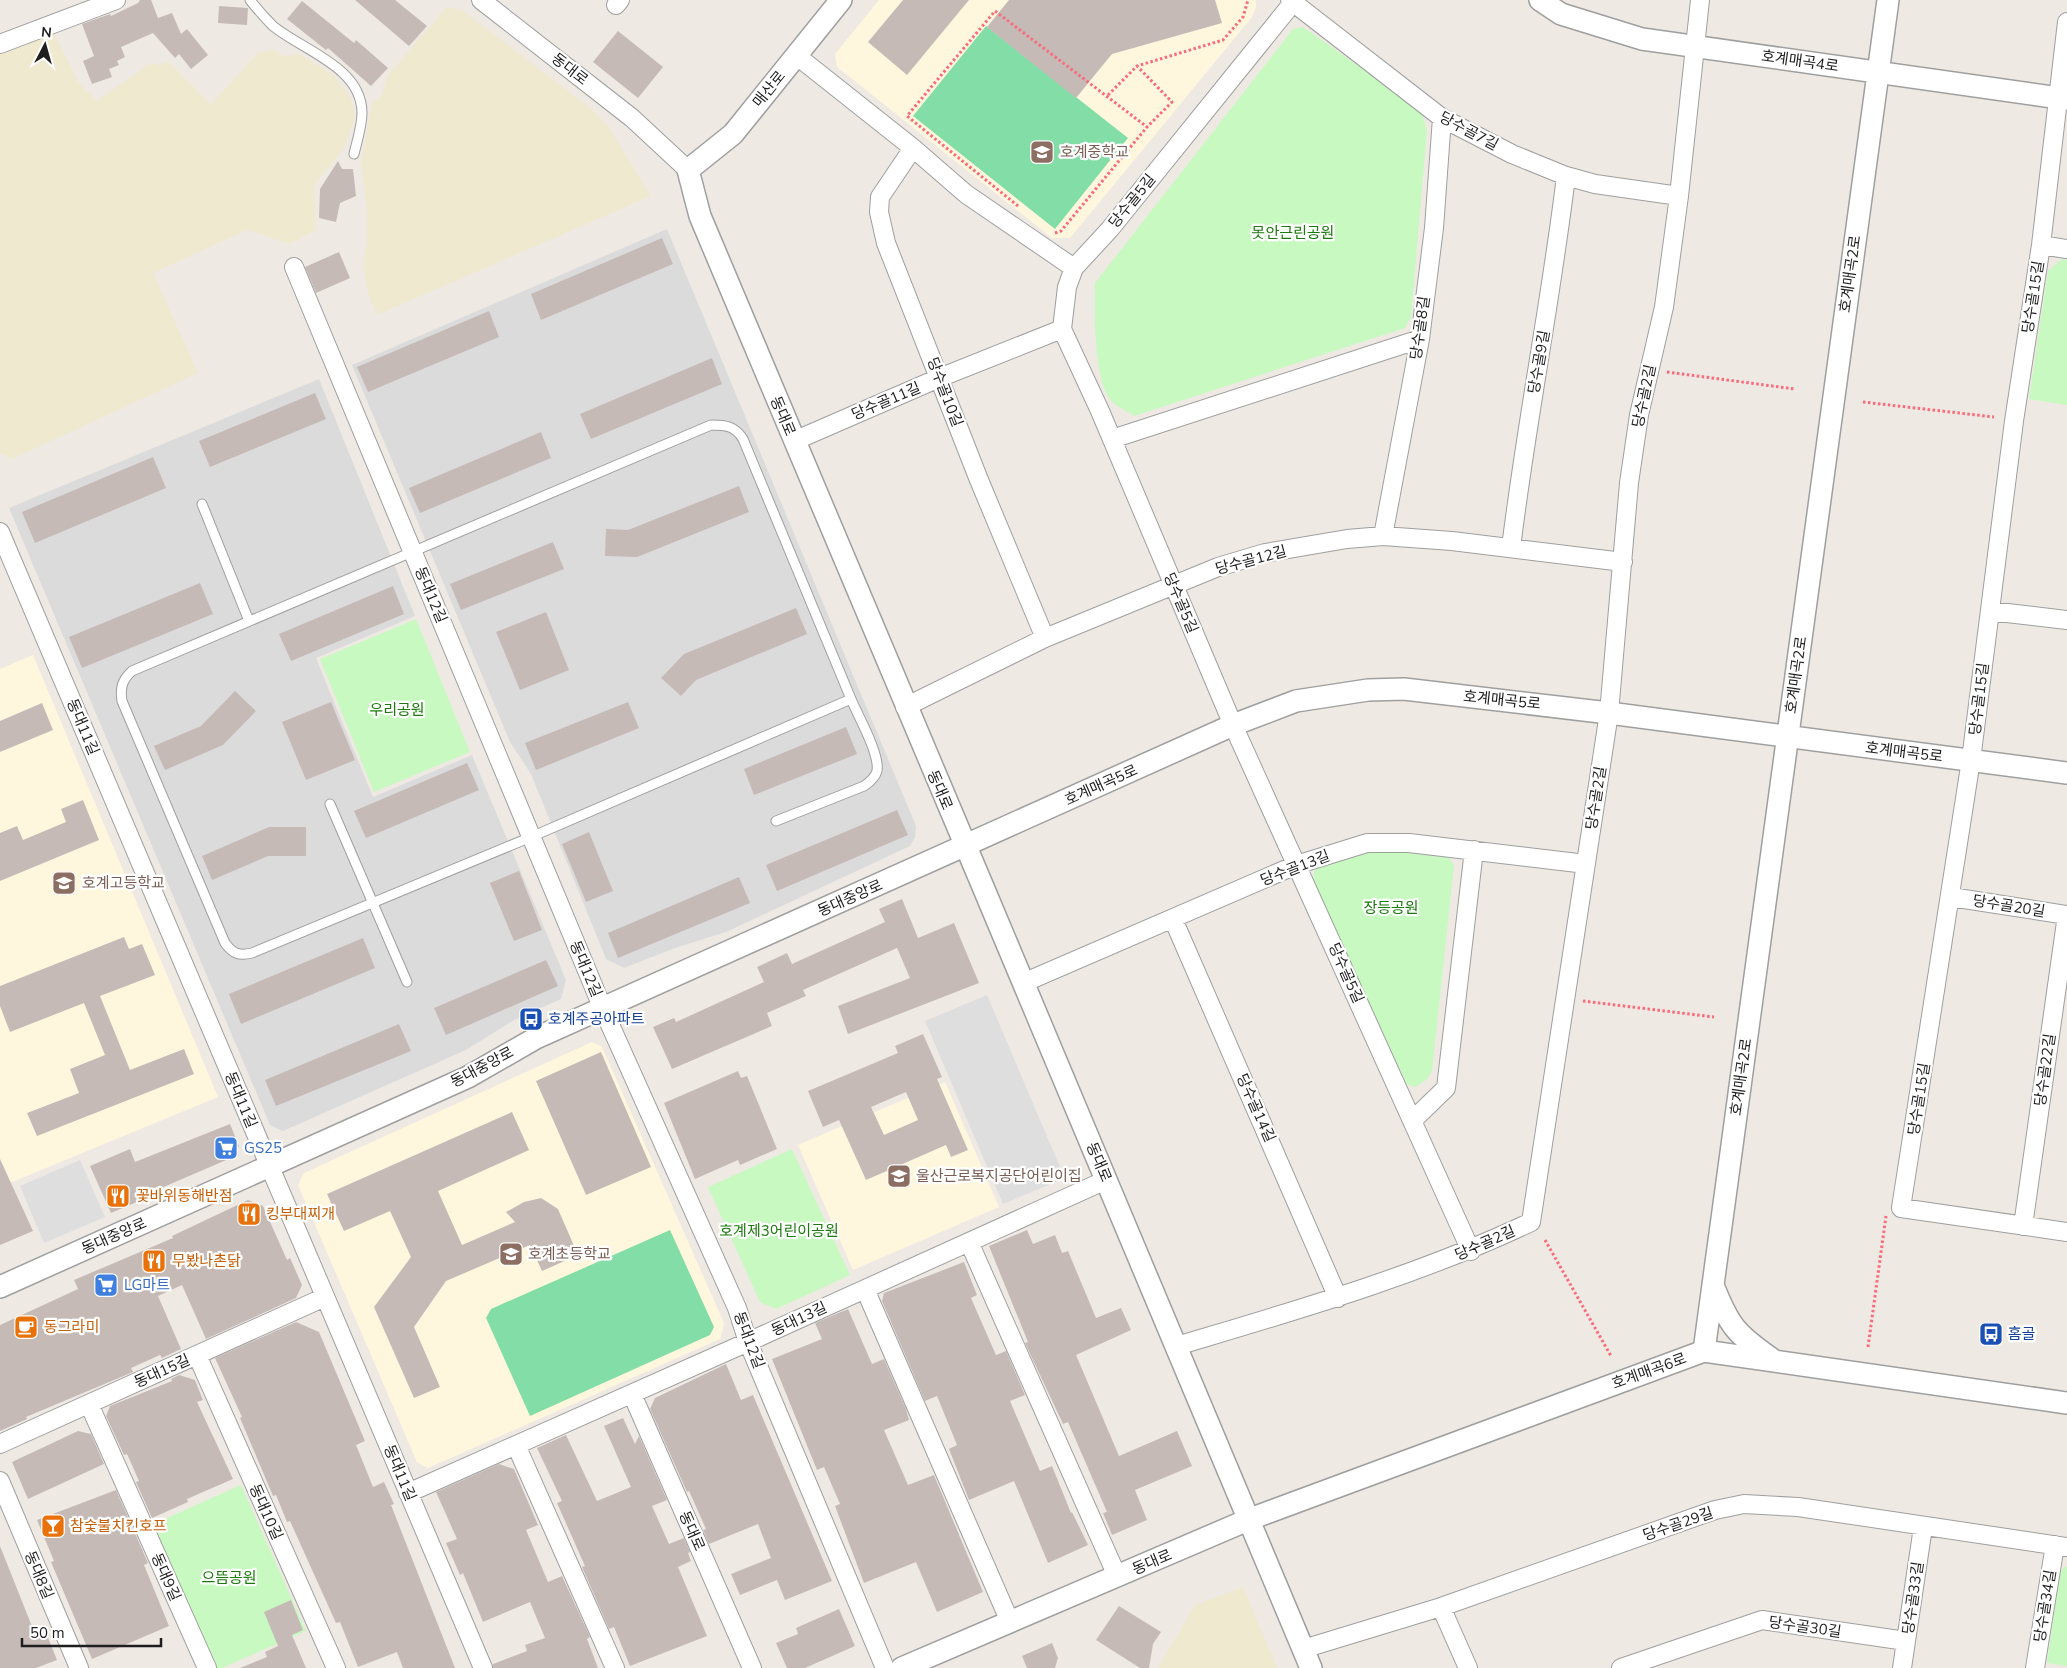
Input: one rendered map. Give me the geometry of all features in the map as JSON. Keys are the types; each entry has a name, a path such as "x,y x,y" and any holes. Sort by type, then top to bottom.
{"street":[{"path":"0,44 116,0"},
{"name":"동대로","path":"482,0 632,118 688,170 700,216 964,847 1250,1519 902,1668"},
{"name":"매산로","path":"688,170 732,134 841,0"},
{"name":"호계매곡4로","path":"1540,0 1561,14 1642,38 2062,98"},
{"name":"당수골2길","path":"1177,1346 1338,1298 1471,1250 1531,1222 1609,712 1629,483 1639,414 1664,307 1679,196 1700,0"},
{"name":"호계매곡2로","path":"1704,1351 1888,0"},
{"name":"당수골7길","path":"1293,1 1442,118 1512,154 1566,176 1595,184 1679,196"},
{"name":"당수골5길","path":"1293,1 1110,229 1074,268 1067,287 1062,329 1112,440 1233,726 1471,1250"},
{"name":"당수골15길","path":"2067,22 2062,98 2014,421 1971,760 1901,1208 2067,1232"},
{"path":"797,56 913,148 966,194 1074,268"},
{"name":"당수골8길","path":"1383,536 1420,339 1434,228 1442,118"},
{"name":"당수골10길","path":"913,148 880,197 878,212 886,243 1045,638"},
{"name":"당수골9길","path":"1510,548 1522,455 1556,265 1566,176"},
{"path":"2041,245 2067,249"},
{"name":"동대12길","path":"294,267 603,1009 737,1308 748,1342 886,1668"},
{"name":"당수골11길","path":"794,441 939,378 1062,329"},
{"path":"1112,440 1420,339"},
{"name":"동대11길","path":"0,532 483,1668"},
{"name":"당수골12길","path":"905,707 1045,638 1218,568 1265,554 1347,538 1383,536 1510,548 1623,562"},
{"path":"1990,611 2067,620"},
{"name":"호계매곡5로","path":"964,847 1233,726 1296,701 1368,690 1404,689 1609,712 1788,738 2067,773"},
{"name":"당수골13길","path":"1023,983 1296,865 1367,843 1410,843 1586,864"},
{"name":"동대중앙로","path":"0,1287 468,1078 536,1038 964,847"},
{"path":"1412,1120 1446,1088 1474,850"},
{"name":"당수골20길","path":"1951,897 2067,915"},
{"name":"당수골22길","path":"2023,1226 2067,915"},
{"name":"당수골14길","path":"1173,919 1338,1298"},
{"name":"동대13길","path":"408,1493 1106,1180"},
{"name":"동대로","path":"969,1242 1117,1576"},
{"path":"1712,1282 1725,1316 1744,1339 1776,1361"},
{"path":"865,1289 1010,1622"},
{"name":"동대15길","path":"0,1444 325,1297"},
{"name":"호계매곡6로","path":"1250,1519 1704,1351 2067,1403"},
{"name":"동대10길","path":"197,1355 336,1668"},
{"name":"동대로","path":"632,1394 752,1668"},
{"name":"동대9길","path":"89,1404 207,1668"},
{"path":"516,1445 615,1668"},
{"name":"동대8길","path":"0,1481 79,1668"},
{"name":"당수골29길","path":"1307,1659 1441,1607 1715,1510 1744,1504 1798,1507 2061,1546"},
{"path":"1250,1519 1307,1659"},
{"name":"당수골33길","path":"1902,1668 1923,1527"},
{"name":"당수골34길","path":"2034,1668 2061,1546"},
{"path":"1441,1607 1468,1668"},
{"name":"당수골30길","path":"1621,1668 1762,1620 1906,1641"}],"lane":[{"path":"250,0 273,26 328,60 344,74 360,95 362,113 354,154"},
{"path":"776,821 864,786 872,780 877,772 876,759 743,439 737,429 724,425 711,425 132,671 124,679 120,691 122,701 225,943 231,952 241,955 252,953 531,837 851,699"},
{"path":"202,504 249,621"},
{"path":"330,804 407,982"}],"path":[{"path":"1108,95 1137,66 1223,40 1243,17 1248,0"},
{"path":"1020,207 907,116 995,11 1108,95 1147,127"},
{"path":"1050,231 1055,233 1061,231 1147,127 1172,102 1137,66"},
{"path":"1664,372 1795,389"},
{"path":"1863,402 1994,417"},
{"path":"1583,1001 1714,1017"},
{"path":"1868,1347 1887,1210"},
{"path":"1545,1240 1610,1356"}],"shaded area":[{"name":"호계중학교","path":"879,0 1256,0 1256,7 1252,17 1070,238 1052,238 837,67 835,54"},
{"path":"447,7 462,10 593,110 608,126 651,196 377,315 368,294 363,264 367,245 367,213 361,163 372,104 383,94 387,76"},
{"path":"54,33 78,82 97,101 148,65 169,62 211,104 258,53 273,49 285,57 297,53 333,74 351,98 355,118 343,150 315,184 316,230 290,244 247,230 153,273 198,373 12,459 0,453 0,51"},
{"path":"667,229 916,826 915,837 910,846 726,932 675,948 624,968 606,959 531,774 510,742 352,365"},
{"path":"319,379 415,616 316,658 373,797 472,755 566,980 561,999 514,1020 466,1050 283,1131 270,1125 9,508"},
{"name":"호계고등학교","path":"33,655 218,1097 0,1187 0,669"},
{"path":"987,995 1060,1167 1058,1181 1003,1204 925,1021"},
{"name":"호계초등학교","path":"592,1042 602,1047 724,1323 720,1339 428,1468 417,1462 298,1185 304,1173"},
{"name":"울산근로복지공단어린이집","path":"945,1082 999,1207 853,1270 798,1145"},
{"path":"80,1160 105,1217 44,1243 20,1186"},
{"path":"1243,1587 1277,1668 1158,1668 1195,1605"}],"green space":[{"path":"986,26 1128,138 1055,229 913,116"},
{"name":"못안근린공원","path":"1303,27 1421,110 1427,130 1411,317 1405,328 1134,416 1111,401 1104,388 1100,374 1096,342 1095,283 1293,29"},
{"path":"2062,259 2067,260 2067,405 2029,399 2048,271"},
{"name":"우리공원","path":"416,619 470,752 374,792 320,659"},
{"name":"장등공원","path":"1374,850 1443,851 1454,865 1432,1071 1427,1079 1415,1087 1404,1083 1313,878 1316,865"},
{"name":"호계제3어린이공원","path":"792,1149 850,1275 776,1309 760,1302 708,1187"},
{"path":"670,1230 714,1327 710,1335 530,1416 486,1318 491,1309"},
{"name":"으뜸공원","path":"241,1485 306,1631 222,1668 215,1668 151,1525"},
{"path":"2067,1566 2067,1666 2047,1663 2060,1571"}],"building":[{"path":"140,0 151,0 158,18 172,13 181,34 187,29 208,55 191,69 179,54 175,58 153,33 121,47 125,57 117,61 119,65 109,69 112,77 92,84 83,61 94,56 82,24 110,14 111,16 138,3"},
{"path":"355,0 395,0 427,26 409,46"},
{"path":"903,0 969,0 907,75 868,42"},
{"path":"1009,0 1215,0 1222,23 1112,54 1076,98 987,27"},
{"path":"302,1 354,43 356,40 388,68 371,86 328,48 326,50 287,19"},
{"path":"219,6 248,8 247,25 218,23"},
{"path":"618,31 663,67 638,98 593,62"},
{"path":"338,161 342,169 353,169 356,196 340,203 336,222 319,218 320,189"},
{"path":"662,238 673,264 541,320 531,294"},
{"path":"339,252 350,278 316,293 305,267"},
{"path":"489,311 499,337 368,392 357,367"},
{"path":"712,358 722,384 591,439 580,414"},
{"path":"315,393 326,419 210,467 199,441"},
{"path":"541,432 551,458 420,513 409,488"},
{"path":"153,457 166,488 35,543 22,512"},
{"path":"739,486 749,512 637,557 605,556 606,529 628,530"},
{"path":"553,542 564,569 461,610 450,584"},
{"path":"200,583 213,614 82,668 69,637"},
{"path":"393,586 404,614 291,661 279,634"},
{"path":"796,608 807,634 696,680 681,696 661,678 684,654"},
{"path":"546,612 569,670 520,690 496,632"},
{"path":"235,691 256,711 223,745 165,770 154,746 201,726"},
{"path":"331,702 355,760 306,780 282,722"},
{"path":"628,702 639,728 536,770 525,743"},
{"path":"42,703 53,730 0,752 0,721"},
{"path":"846,727 857,754 754,795 744,769"},
{"path":"467,763 479,790 366,838 354,811"},
{"path":"83,800 99,840 0,881 0,833 17,826 23,840 66,822 61,809"},
{"path":"897,810 908,835 777,891 766,865"},
{"path":"269,827 306,827 306,856 268,856 212,880 202,856"},
{"path":"589,832 613,891 586,902 562,844"},
{"path":"519,871 542,930 514,941 490,883"},
{"path":"739,877 750,903 618,958 608,933"},
{"path":"902,899 918,938 954,923 979,983 848,1034 838,1006 910,978 897,948 803,990 806,996 767,1013 772,1026 672,1069 653,1027 674,1018 676,1022 764,982 757,967 787,953 792,964 885,922 879,909"},
{"path":"124,937 129,949 142,944 155,975 100,996 130,1070 184,1049 194,1074 37,1136 27,1113 79,1093 70,1069 105,1055 84,1003 10,1032 0,1006 0,986"},
{"path":"363,938 375,968 241,1024 229,994"},
{"path":"546,960 558,986 446,1035 434,1008"},
{"path":"399,1024 411,1051 276,1106 265,1080"},
{"path":"923,1034 942,1077 937,1079 968,1150 951,1157 946,1145 866,1180 839,1120 823,1127 808,1091 898,1053 895,1046","holes":["906,1092 918,1120 884,1135 871,1107"]},
{"path":"601,1052 651,1167 586,1195 536,1081"},
{"path":"738,1071 741,1078 747,1076 777,1149 740,1165 738,1160 695,1179 664,1103"},
{"path":"512,1112 529,1150 438,1191 462,1245 515,1222 506,1212 524,1202 541,1198 558,1209 578,1255 542,1271 530,1245 446,1281 414,1327 440,1387 414,1398 374,1307 411,1257 390,1211 344,1231 327,1194"},
{"path":"230,1124 239,1146 231,1158 138,1198 139,1201 111,1213 90,1166 130,1149 135,1162"},
{"path":"0,1159 33,1231 0,1245"},
{"path":"248,1200 263,1206 287,1260 290,1258 302,1285 296,1298 206,1339 182,1285 158,1296 181,1349 162,1358 160,1355 131,1368 133,1372 26,1417 27,1419 0,1431 0,1325 78,1289 74,1280 173,1238 172,1236"},
{"path":"1027,1230 1033,1244 1055,1235 1062,1253 1068,1251 1096,1318 1121,1308 1131,1330 1076,1355 1119,1456 1177,1431 1192,1466 1135,1490 1147,1520 1112,1535 1103,1513 1107,1512 1068,1422 1063,1424 1025,1343 1028,1342 989,1246"},
{"path":"964,1262 977,1295 971,1298 996,1355 1006,1351 1025,1395 1010,1401 1040,1471 1052,1466 1071,1513 1088,1545 1048,1563 1014,1481 969,1500 949,1449 957,1445 937,1396 925,1401 882,1301 884,1293"},
{"path":"848,1309 872,1364 884,1359 906,1409 909,1420 884,1430 908,1485 934,1475 983,1592 937,1612 916,1562 864,1583 835,1506 840,1504 824,1467 817,1470 772,1359 822,1339 815,1323"},
{"path":"296,1322 319,1332 365,1441 356,1445 373,1487 384,1482 394,1504 391,1505 455,1668 403,1668 397,1652 358,1667 340,1622 336,1623 290,1521 287,1522 276,1495 273,1496 240,1418 242,1417 215,1358"},
{"path":"726,1364 741,1400 753,1395 832,1581 785,1600 777,1580 740,1595 731,1574 771,1558 758,1524 709,1544 703,1530 706,1529 689,1491 687,1492 650,1409 655,1398"},
{"path":"179,1375 195,1380 203,1400 197,1402 233,1479 187,1499 188,1502 152,1518 136,1482 139,1481 127,1454 124,1455 106,1416 110,1406 172,1381 171,1379"},
{"path":"623,1418 635,1444 639,1436 667,1500 652,1506 669,1544 684,1538 690,1552 688,1553 691,1561 678,1567 707,1636 630,1666 614,1627 609,1629 582,1567 585,1566 557,1503 562,1501 537,1448 566,1435 597,1501 631,1487 604,1426"},
{"path":"78,1431 91,1434 104,1464 28,1499 12,1462"},
{"path":"499,1464 514,1469 538,1525 526,1530 548,1582 562,1576 590,1637 587,1639 598,1668 493,1668 493,1664 527,1651 525,1645 545,1638 530,1602 483,1622 463,1573 460,1575 446,1543 457,1539 436,1492"},
{"path":"116,1490 148,1563 144,1565 169,1626 92,1659 51,1562 54,1561 37,1520"},
{"path":"0,1546 37,1639 47,1635 57,1660 36,1668 0,1668"},
{"path":"291,1600 303,1630 292,1635 306,1668 240,1668 267,1657 265,1652 278,1646 264,1612"},
{"path":"1119,1606 1161,1632 1153,1644 1149,1668 1140,1668 1096,1640"},
{"path":"839,1609 855,1646 805,1668 787,1668 776,1643 798,1634 796,1628"},
{"path":"1052,1643 1058,1658 1055,1668 1027,1668 1022,1656"}],"place":[{"name":"호계중학교","path":"1042,152"},
{"name":"호계고등학교","path":"64,883"},
{"name":"호계주공아파트","path":"531,1019"},
{"name":"GS25","path":"226,1148"},
{"name":"울산근로복지공단어린이집","path":"899,1176"},
{"name":"꽃바위동해반점","path":"118,1196"},
{"name":"킹부대찌개","path":"249,1214"},
{"name":"호계초등학교","path":"511,1254"},
{"name":"무봤나촌닭","path":"154,1261"},
{"name":"LG마트","path":"106,1285"},
{"name":"동그라미","path":"26,1327"},
{"name":"홈골","path":"1991,1334"},
{"name":"참숯불치킨호프","path":"53,1526"}]}
